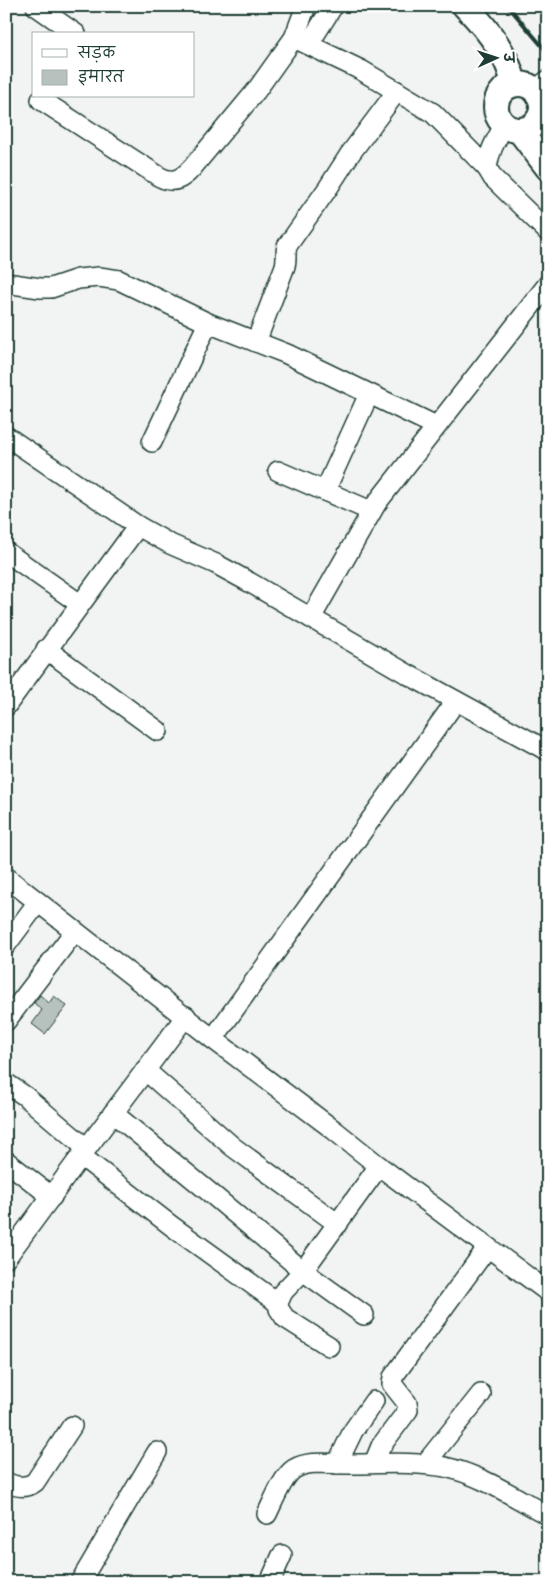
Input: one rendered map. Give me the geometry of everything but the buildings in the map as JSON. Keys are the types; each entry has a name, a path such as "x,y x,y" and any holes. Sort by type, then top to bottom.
{"main road":[{"path":"465,6 497,45 512,71 537,98 539,119 527,129 512,128"},
{"path":"537,98 507,87 501,92 495,106 496,113 548,168"}],"street":[{"path":"36,6 73,32"},
{"path":"301,41 306,6"},
{"path":"41,100 160,177 166,180 175,180 183,177 192,168 256,91 333,6"},
{"path":"301,41 361,70 433,113 548,232"},
{"path":"256,342 287,260 285,250 287,246 350,154 397,91"},
{"path":"487,168 494,142 512,128"},
{"path":"6,283 51,288 78,279 99,277 119,280 208,323 287,354 436,426"},
{"path":"311,618 371,511 548,284"},
{"path":"152,442 208,323"},
{"path":"326,491 370,394"},
{"path":"6,436 138,526 170,544 216,564 409,675 548,751"},
{"path":"278,471 371,511"},
{"path":"6,706 138,526"},
{"path":"6,552 80,604"},
{"path":"46,649 158,731"},
{"path":"213,1039 456,700"},
{"path":"6,877 213,1039 487,1248 548,1292"},
{"path":"6,945 38,902"},
{"path":"6,1021 75,931"},
{"path":"10,1246 52,1197 186,1016"},
{"path":"145,1070 233,1147 338,1224"},
{"path":"6,1083 25,1096 84,1152 173,1227 278,1303"},
{"path":"113,1113 303,1272 364,1315"},
{"path":"6,1161 52,1197"},
{"path":"329,1346 285,1318 279,1309 278,1303 283,1292 303,1272 379,1166"},
{"path":"374,1463 379,1450 408,1410 407,1403 393,1388 393,1377 487,1248"},
{"path":"425,1464 481,1394"},
{"path":"337,1464 354,1431 374,1401"},
{"path":"6,1482 18,1486 30,1486 35,1482 72,1426"},
{"path":"80,1582 157,1452"},
{"path":"267,1514 292,1470 308,1464 374,1463 425,1464 470,1475 548,1515"},
{"path":"270,1582 282,1555"}],"railway":[{"path":"508,6 548,53"}]}
